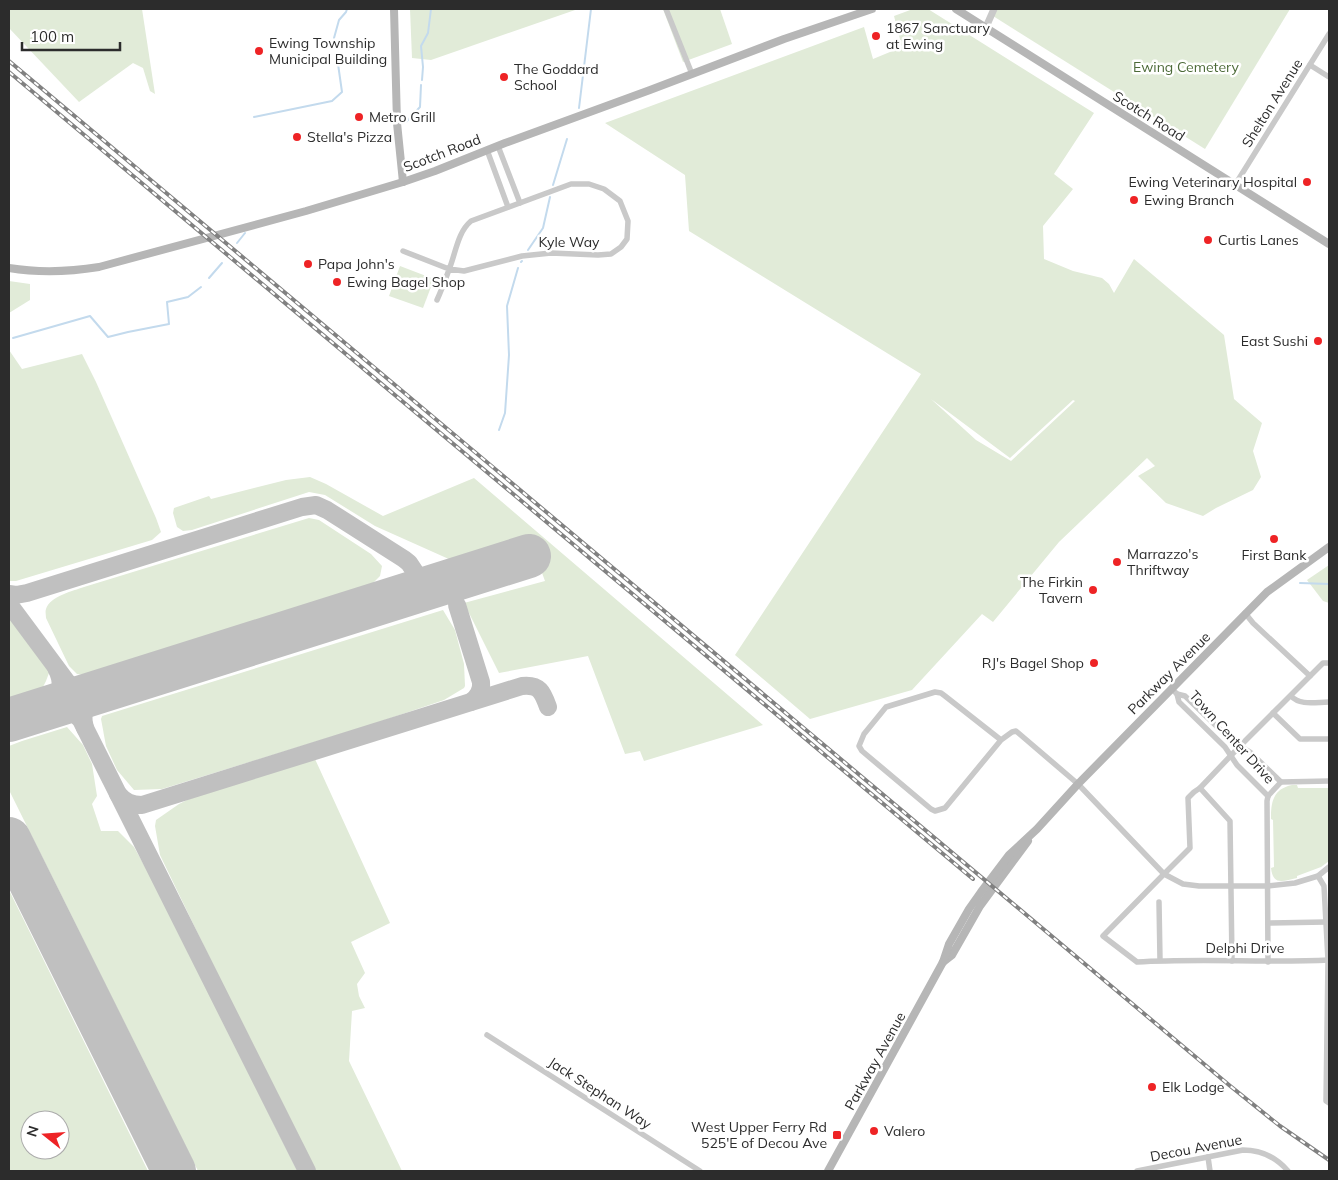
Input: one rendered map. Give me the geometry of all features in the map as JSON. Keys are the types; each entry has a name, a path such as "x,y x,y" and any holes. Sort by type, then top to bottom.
{"main road":[{"path":"394,9 398,124 403,182"},
{"name":"Scotch Road","path":"9,268 62,272 99,267 403,182 784,39 872,9"},
{"name":"Scotch Road","path":"956,9 1329,244"},
{"name":"Parkway Avenue","path":"828,1171 943,962 949,944 969,909 1010,855 1078,784 1174,691 1245,613 1267,592 1329,547"}],"street":[{"path":"666,9 692,74"},
{"path":"986,27 994,9"},
{"name":"Shelton Avenue","path":"1236,185 1329,34"},
{"path":"1310,65 1329,77"},
{"path":"498,146 520,203"},
{"path":"487,150 508,207"},
{"name":"Kyle Way","path":"403,251 449,269 464,271 522,256 551,253 611,254 621,247 627,239 628,221 620,200 596,186 571,184 472,221 465,226 461,233 449,269 437,300"},
{"path":"1245,613 1253,623 1310,676"},
{"path":"1164,874 1190,848 1188,798 1323,663 1329,664"},
{"name":"Town Center Drive","path":"1174,691 1186,696 1232,741 1250,752 1281,782"},
{"name":"Town Center Drive","path":"1174,691 1179,702 1225,747 1237,765 1268,796 1268,962"},
{"path":"1001,740 941,693 935,692 886,707 864,734 859,746 862,751 935,811 945,808 1001,740 1016,731 1078,784 1164,874 1183,884 1199,886 1268,886 1295,883 1318,876 1329,868"},
{"path":"1291,696 1301,702 1329,702"},
{"path":"1273,713 1300,739 1329,739"},
{"path":"1268,796 1281,782 1329,781"},
{"path":"1200,788 1230,821 1232,961"},
{"name":"Delphi Drive","path":"1164,874 1104,936 1137,962 1160,960 1268,962 1329,960"},
{"path":"1318,876 1324,886 1329,960 1326,1101 1329,1103"},
{"path":"1159,902 1160,960"},
{"path":"1269,923 1326,922"},
{"name":"Jack Stephan Way","path":"487,1036 700,1171"},
{"name":"Decou Avenue","path":"1137,1171 1236,1151 1252,1150 1269,1155 1286,1169"},
{"path":"1208,1157 1210,1171"}],"green space":[{"path":"9,9 142,9 155,94 150,91 143,68 133,63 79,102 9,28"},
{"path":"410,9 578,9 431,60 412,58"},
{"path":"663,9 720,9 732,44 683,62"},
{"path":"913,9 928,9 1094,113 1054,174 1073,189 1043,226 1044,259 1073,271 1102,278 1109,284 1114,293 1134,259 1224,335 1234,399 1262,423 1253,451 1261,477 1253,490 1203,516 1166,503 1138,476 1155,466 1147,458 1059,542 993,622 982,614 912,690 810,719 735,655 921,374 689,231 685,175 605,123 864,27 873,59 902,47 894,16","holes":["931,399 1010,458 1073,400 1075,401 1011,461 976,440"]},
{"name":"Ewing Cemetery","path":"996,9 1290,9 1205,149 993,16"},
{"path":"400,266 434,279 423,308 389,296"},
{"path":"9,281 30,284 30,300 9,313"},
{"path":"9,350 22,369 82,354 156,518 161,532 152,540 16,581 9,581"},
{"path":"310,477 383,516 474,478 763,725 644,761 640,751 625,754 588,656 499,673 464,603 545,581 528,535 451,560 375,526 325,495 309,492 192,530 183,531 177,527 173,513 174,508 209,496 211,499 286,480"},
{"path":"309,518 319,520 371,554 382,566 380,576 371,585 84,675 77,674 69,666 46,618 48,604 57,597"},
{"path":"1329,565 1329,603 1323,601 1307,580"},
{"path":"443,610 455,630 464,664 465,686 444,700 373,724 162,789 134,790 117,770 106,746 102,716"},
{"path":"9,616 46,666 49,673 42,689 9,699"},
{"path":"67,727 83,745 92,764 97,796 92,804 101,831 118,831 134,847 163,899 297,1171 198,1171 9,790 9,746"},
{"path":"315,759 390,923 351,942 365,973 357,984 359,996 365,1008 352,1011 349,1061 402,1171 316,1171 241,1023 160,855 155,826 156,820 179,804 189,799"},
{"path":"1292,785 1297,785 1298,788 1329,788 1329,861 1321,867 1297,876 1297,878 1280,881 1274,878 1271,868 1274,867 1272,807 1277,793"},
{"path":"9,890 148,1171 9,1171"}],"waterway":[{"path":"334,38 339,20 347,9"},
{"path":"422,80 421,46 428,33 431,9"},
{"path":"579,108 591,9"},
{"path":"254,117 332,101 342,92 337,57"},
{"path":"406,122 420,107 421,85"},
{"path":"553,185 567,139"},
{"path":"528,250 543,228 550,197"},
{"path":"237,243 245,233"},
{"path":"209,278 222,263"},
{"path":"499,430 505,413 509,355 507,306 518,268"},
{"path":"13,338 90,316 108,337 169,324 167,302 188,297 201,287"},
{"path":"1300,583 1329,584"}],"taxiway":[{"path":"9,594 27,593 302,507 316,505 404,559 415,572"},
{"path":"9,604 67,682 77,690 85,693 94,693 105,689"},
{"path":"457,605 481,682 479,694 471,702"},
{"path":"39,710 50,706 57,698 61,683 56,668"},
{"path":"85,728 83,719 87,705 98,696 120,685"},
{"path":"118,794 128,802 142,805 522,686 533,686 540,690 548,707"},
{"path":"53,706 71,710 81,720 307,1171"}],"runway":[{"path":"9,720 529,556"},
{"path":"9,839 174,1171"}],"railway":[{"path":"9,61 1229,1085 1280,1126 1329,1160"},
{"path":"9,72 973,879"}],"place":[{"name":"1867 Sanctuary at Ewing","path":"876,36"},
{"name":"Ewing Township Municipal Building","path":"259,51"},
{"name":"The Goddard School","path":"504,77"},
{"name":"Metro Grill","path":"359,117"},
{"name":"Stella's Pizza","path":"297,137"},
{"name":"Ewing Veterinary Hospital","path":"1307,182"},
{"name":"Ewing Branch","path":"1134,200"},
{"name":"Curtis Lanes","path":"1208,240"},
{"name":"Papa John's","path":"308,264"},
{"name":"Ewing Bagel Shop","path":"337,282"},
{"name":"East Sushi","path":"1318,341"},
{"name":"First Bank","path":"1274,539"},
{"name":"Marrazzo's Thriftway","path":"1117,562"},
{"name":"The Firkin Tavern","path":"1093,590"},
{"name":"RJ's Bagel Shop","path":"1094,663"},
{"name":"Elk Lodge","path":"1152,1087"},
{"name":"Valero","path":"874,1131"},
{"name":"West Upper Ferry Rd 525'E of Decou Ave","path":"837,1135"}]}
